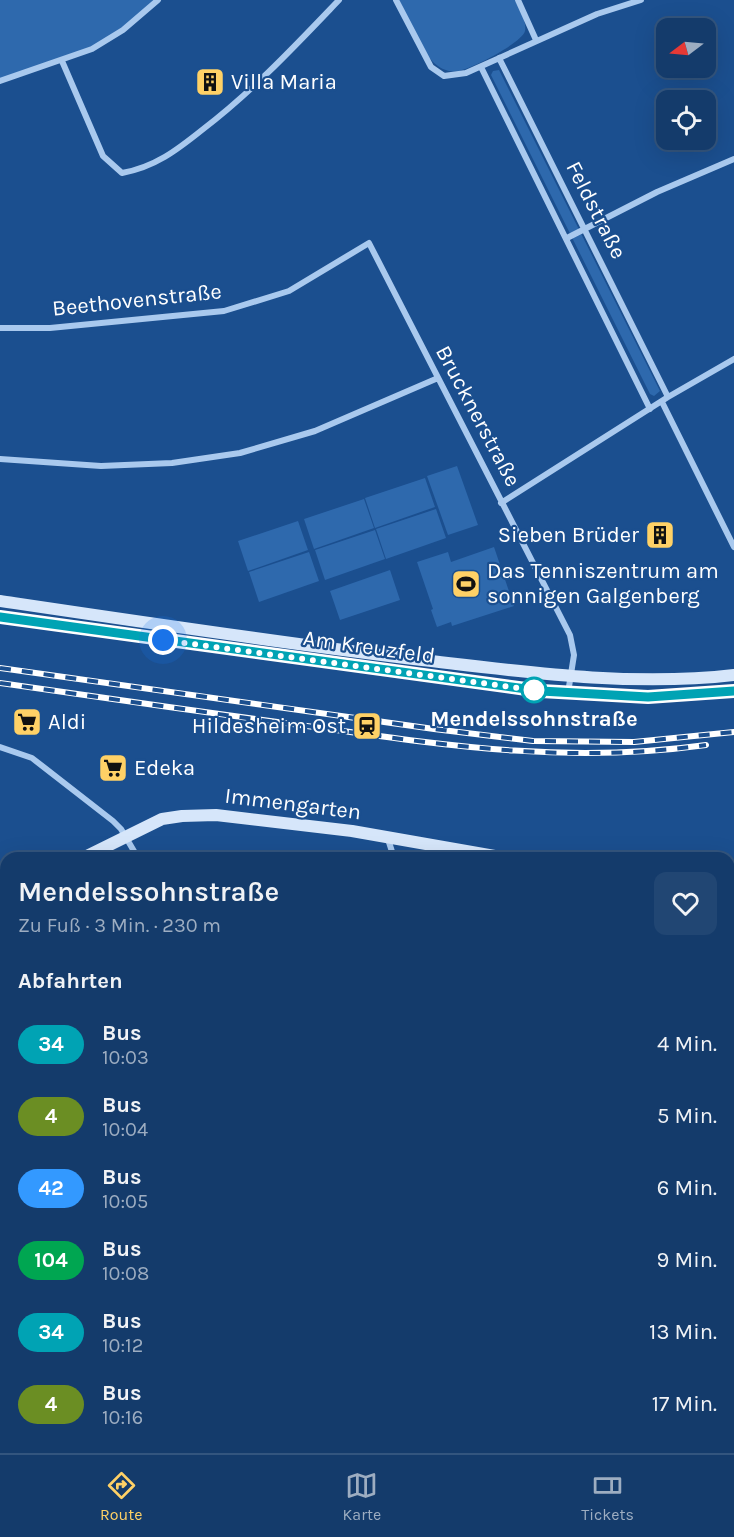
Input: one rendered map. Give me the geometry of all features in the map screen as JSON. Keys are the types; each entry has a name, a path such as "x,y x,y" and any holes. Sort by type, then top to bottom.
{"main road":[{"name":"Am Kreuzfeld","path":"0,601 257,639 471,666 614,679 734,675"},
{"name":"Am Kreuzfeld","path":"0,617 567,694 648,697 731,692"},
{"name":"Immengarten","path":"94,852 168,817 216,815 352,831 471,852"}],"street":[{"path":"0,81 92,49 123,30 158,0"},
{"path":"62,61 103,156 123,173 141,170 172,153 229,110 264,78 339,0"},
{"path":"396,0 430,67 444,76 456,76 481,67 597,14 641,0"},
{"path":"518,0 536,40"},
{"name":"Feldstraße","path":"499,58 668,397"},
{"name":"Feldstraße","path":"481,67 650,409"},
{"path":"567,238 657,192 734,159"},
{"name":"Brucknerstraße","path":"369,243 501,503 668,397 734,359"},
{"name":"Beethovenstraße","path":"0,327 50,328 224,311 288,291 369,243"},
{"path":"0,459 101,466 172,463 240,453 315,431 438,378"},
{"path":"662,402 734,547"},
{"path":"501,503 570,635 574,655 567,694"},
{"path":"0,747 25,754 113,821 134,852"},
{"path":"388,838 392,852"}],"shaded area":[{"path":"0,0 158,0 123,30 92,49 0,81"},
{"path":"399,0 515,0 524,19 525,31 515,42 484,61 458,71 448,71 435,64 427,56"},
{"path":"499,70 660,391 654,396 650,394 491,75 493,71"},
{"path":"457,466 478,525 448,535 427,476"},
{"path":"425,478 435,507 375,528 365,498"},
{"path":"364,499 374,528 314,549 304,519"},
{"path":"436,509 446,538 386,559 376,529"},
{"path":"298,521 308,550 248,571 238,541"},
{"path":"375,530 385,559 325,580 315,550"},
{"name":"Das Tenniszentrum am sonnigen Galgenberg","path":"494,547 514,606 452,626 451,622 437,627 417,562 448,552 451,562"},
{"path":"309,552 319,581 259,602 249,572"},
{"path":"390,570 400,600 340,620 330,591"}],"railway":[{"path":"0,668 533,741 634,742 734,732"},
{"path":"0,683 461,746 557,753 606,753 706,745"}],"bus line":[{"name":"34","path":"0,617 541,691 648,697 734,691"}],"place":[{"name":"Villa Maria","path":"210,82"},
{"name":"Sieben Brüder","path":"660,535"},
{"name":"Das Tenniszentrum am sonnigen Galgenberg","path":"466,584"},
{"name":"Mendelssohnstraße","path":"534,690"},
{"name":"Aldi","path":"27,722"},
{"name":"Hildesheim Ost","path":"367,726"},
{"name":"Edeka","path":"113,768"}],"route":[{"path":"163,640 541,691 534,690"}]}
